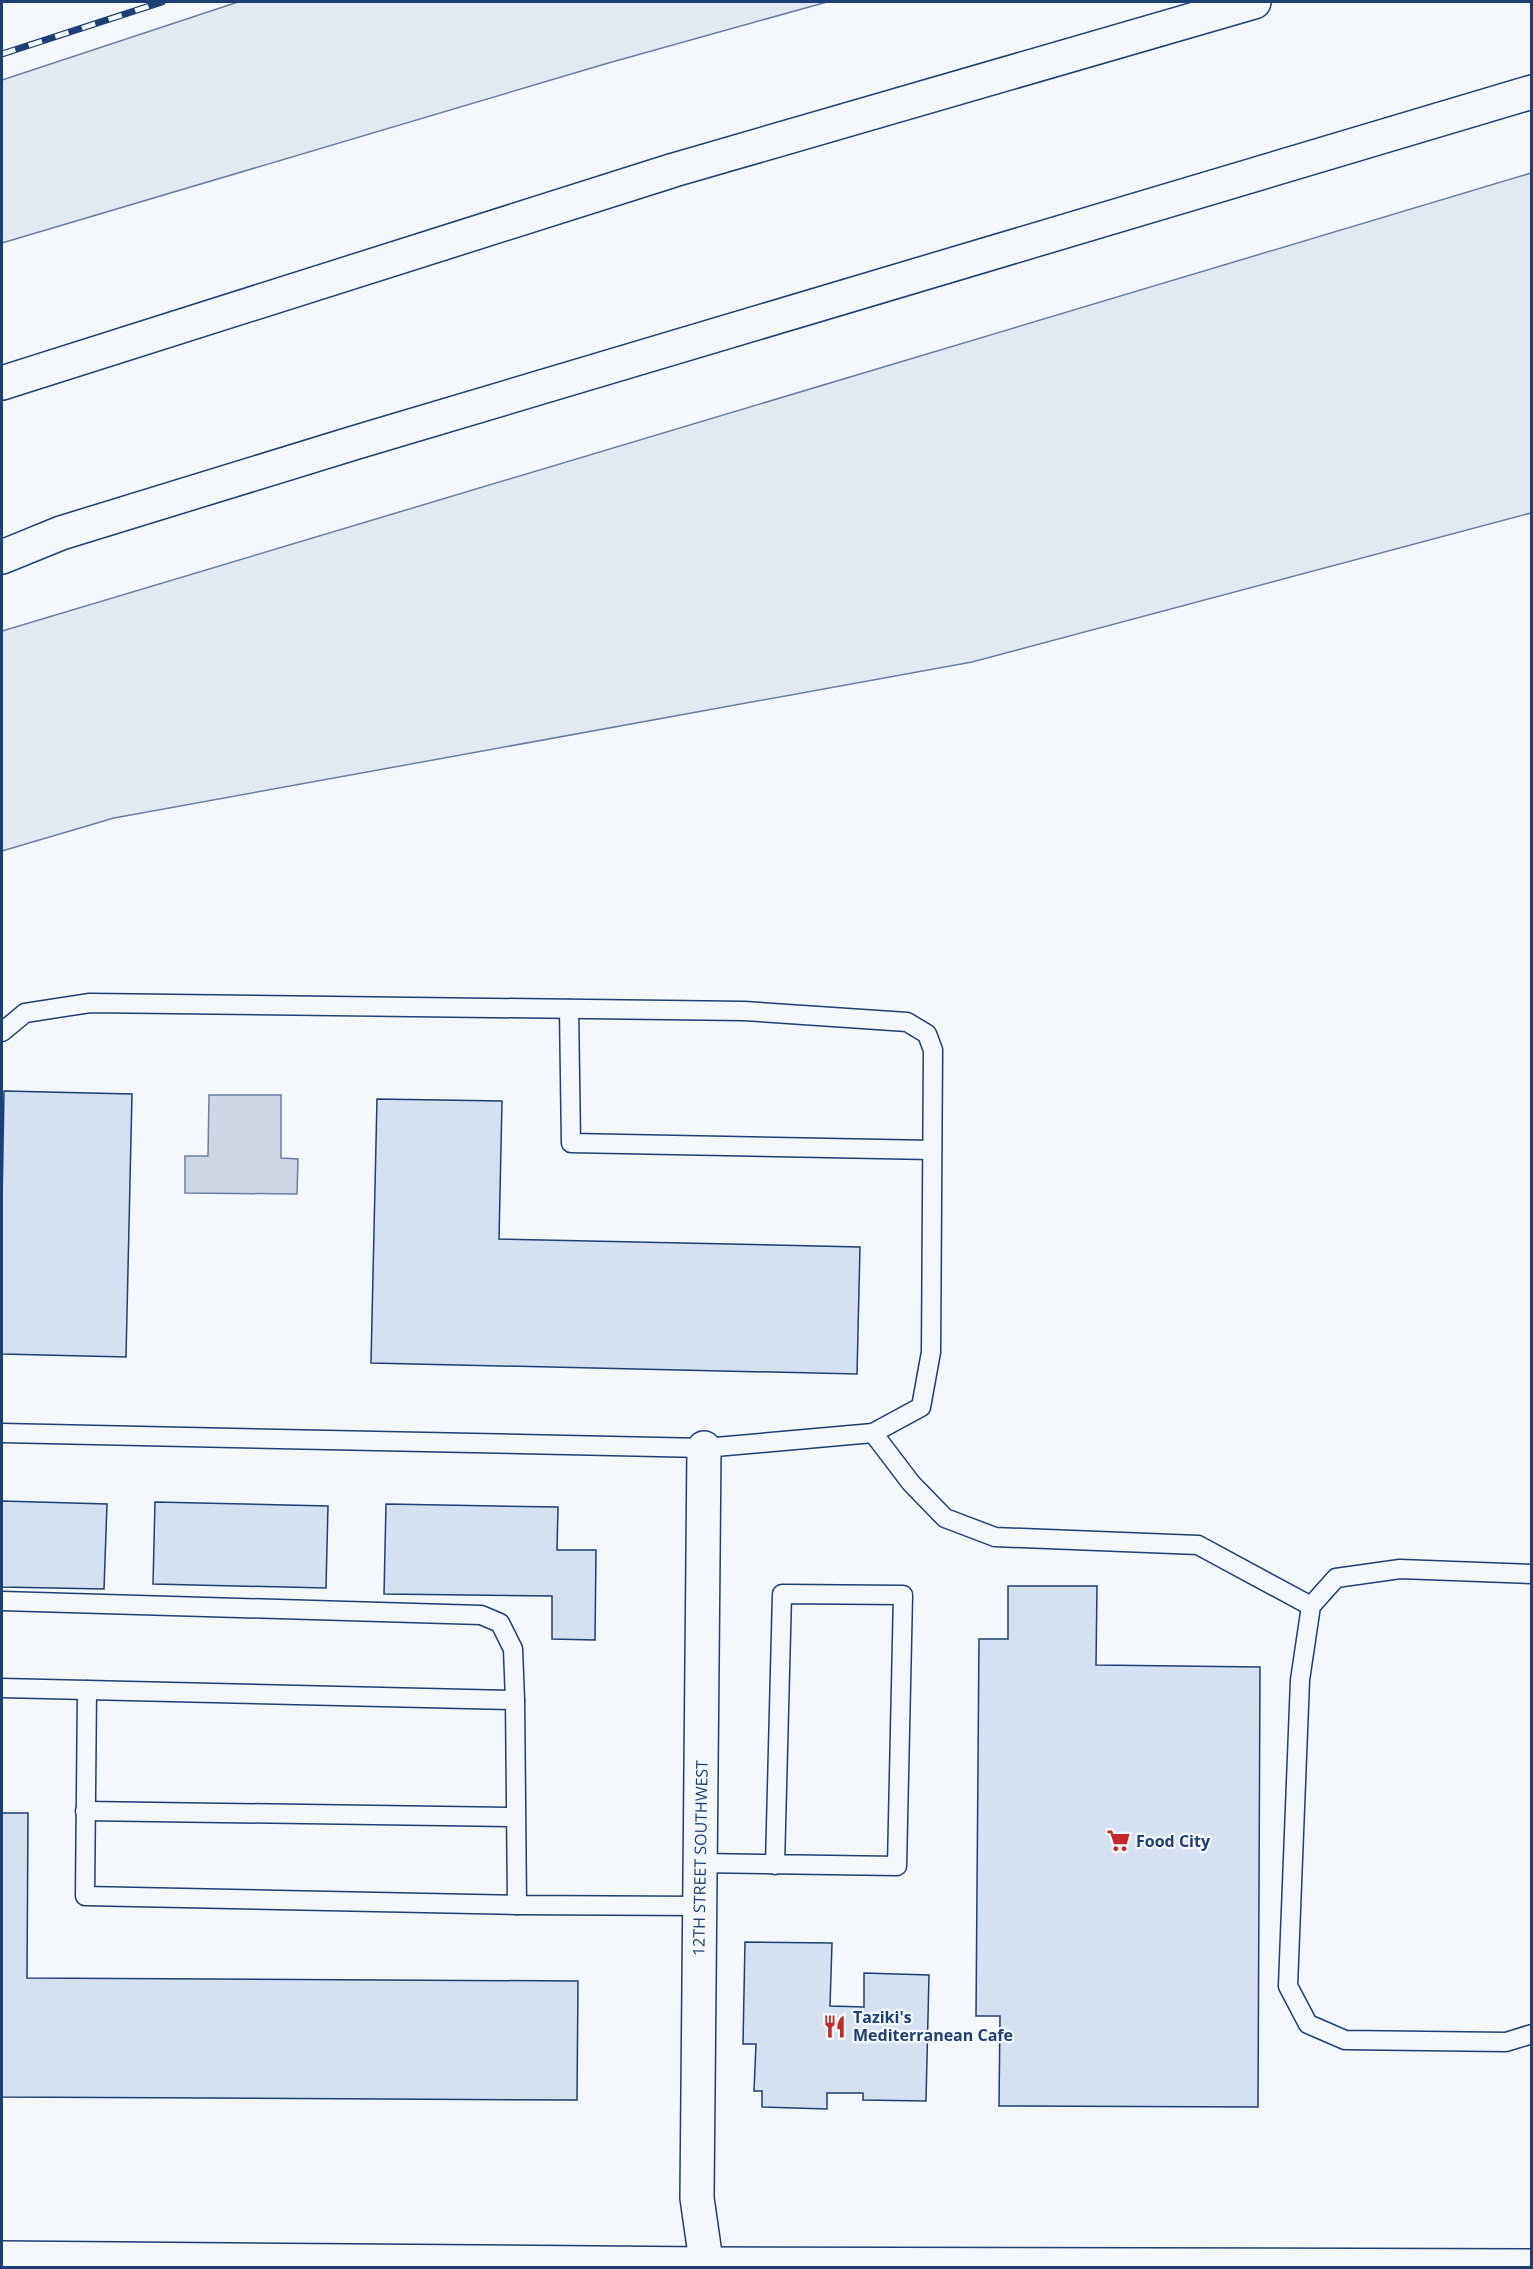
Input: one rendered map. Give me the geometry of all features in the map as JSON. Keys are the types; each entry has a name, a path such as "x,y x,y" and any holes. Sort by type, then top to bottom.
{"main road":[{"path":"2,383 674,170 1254,2"},
{"path":"2,557 61,533 357,442 1532,92"},
{"name":"12TH STREET SOUTHWEST","path":"704,1448 697,2198 707,2266"},
{"path":"2,2258 157,2263 707,2266 1532,2266"}],"lane":[{"path":"2,1032 25,1012 90,1003 744,1011 907,1022 927,1034 933,1050 931,1352 921,1407 873,1433 704,1448 2,1433"},
{"path":"569,1009 571,1143 932,1150"},
{"path":"873,1433 911,1483 945,1518 995,1537 1198,1545 1311,1606"},
{"path":"1532,1574 1400,1569 1336,1578 1311,1606 1300,1680 1288,1986 1308,2024 1345,2040 1506,2042 1532,2034"},
{"path":"700,1863 897,1866 903,1595 782,1594 775,1864"},
{"path":"2,1601 481,1615 500,1623 513,1649 517,1905"},
{"path":"2,1688 515,1701"},
{"path":"87,1690 85,1896 517,1905 700,1906"},
{"path":"85,1811 515,1817"}],"shaded area":[{"path":"238,2 827,2 605,64 2,243 2,80"},
{"path":"1531,173 1531,513 972,662 114,818 2,851 2,631"},
{"path":"209,1095 281,1095 281,1158 298,1159 297,1194 185,1193 185,1156 208,1156"}],"building":[{"path":"4,1091 132,1094 126,1357 2,1354"},
{"path":"377,1099 502,1101 499,1239 860,1247 857,1374 371,1363"},
{"path":"2,1501 107,1504 104,1589 2,1587"},
{"path":"155,1502 328,1506 326,1588 153,1584"},
{"path":"386,1504 558,1507 557,1550 596,1550 595,1640 552,1639 552,1596 384,1594"},
{"name":"Food City","path":"1008,1586 1097,1586 1096,1665 1260,1667 1258,2107 999,2106 1000,2016 976,2016 979,1639 1008,1639"},
{"path":"2,1813 28,1813 27,1978 578,1981 577,2100 2,2097"},
{"name":"Taziki's Mediterranean Cafe","path":"745,1942 832,1943 830,2006 864,2007 864,1973 929,1975 926,2101 863,2100 863,2093 827,2093 827,2109 762,2107 762,2091 754,2091 756,2044 743,2044"}],"railway":[{"path":"2,54 162,2"}],"place":[{"name":"Food City","path":"1118,1841"},
{"name":"Taziki's Mediterranean Cafe","path":"835,2026"}]}
